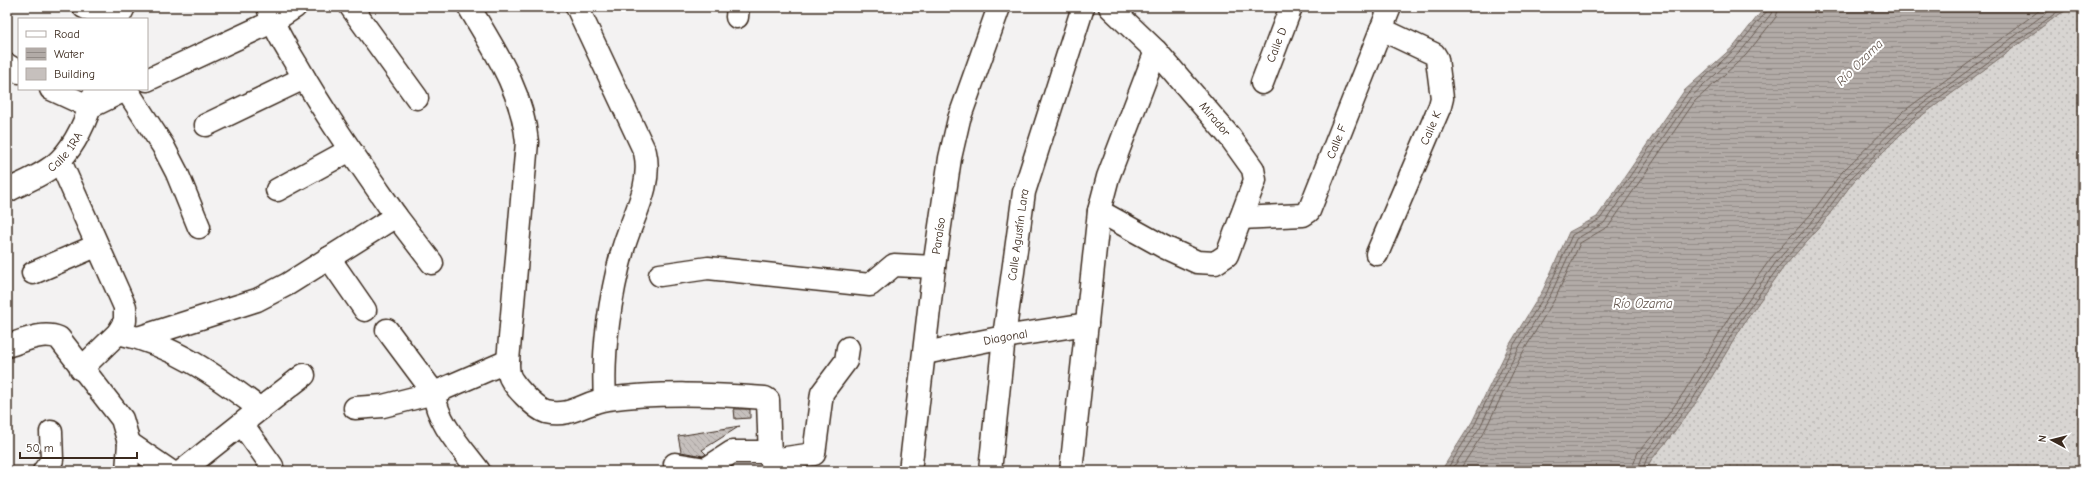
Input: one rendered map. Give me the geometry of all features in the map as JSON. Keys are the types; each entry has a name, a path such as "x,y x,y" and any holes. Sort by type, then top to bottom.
{"street":[{"path":"84,7 106,18"},
{"path":"118,18 124,7"},
{"path":"148,79 270,15 295,7"},
{"path":"351,7 417,98"},
{"path":"469,7 509,75 525,125 527,142 508,361 509,375 529,401 543,411 570,413 605,399 699,394 764,398 768,400 770,458 772,460 815,453 822,393 846,361 848,348"},
{"path":"577,7 645,152 648,164 644,187 624,248 614,290 604,370 605,399"},
{"name":"Paraíso","path":"910,471 934,267 946,183 957,126 999,7"},
{"name":"Calle Agustín Lara","path":"990,471 1004,337 1024,192 1083,7"},
{"name":"Mirador","path":"1100,212 1164,247 1197,262 1215,263 1227,255 1254,185 1253,169 1230,138 1156,51 1110,7"},
{"name":"Calle D","path":"1262,83 1291,7"},
{"name":"Calle F","path":"1241,218 1303,215 1309,211 1390,7"},
{"path":"270,15 304,78 350,150 396,216 432,263"},
{"name":"Calle K","path":"1378,254 1442,98 1437,59 1434,54 1381,29"},
{"path":"1070,471 1100,212 1108,177 1156,51"},
{"path":"7,65 18,71"},
{"path":"206,125 304,78"},
{"path":"56,90 93,98 122,90"},
{"path":"127,90 163,146 177,173 199,227"},
{"name":"Calle 1RA","path":"7,191 46,171 60,161 70,148 93,98"},
{"path":"277,190 350,150"},
{"path":"60,161 96,246 125,307 125,320 118,333 81,369"},
{"path":"141,337 257,300 329,258 396,216"},
{"path":"33,273 96,246"},
{"path":"329,258 365,310"},
{"path":"660,275 708,268 867,285 874,284 894,265 934,267"},
{"name":"Diagonal","path":"924,353 1004,337 1087,324"},
{"path":"387,330 434,393 435,406 447,428 479,471"},
{"path":"118,333 141,337 186,358 210,371 260,409"},
{"path":"7,346 42,336 51,335 59,338 81,369 122,419 129,443 127,471"},
{"path":"355,408 382,406 434,393 508,361"},
{"path":"182,471 304,375"},
{"path":"242,424 272,466"},
{"path":"44,471 52,460 50,432"},
{"path":"129,443 170,471"},
{"path":"674,464 706,469 732,452 770,452"}],"shaded area":[{"path":"2072,7 2083,7 2083,471 1645,471 1651,460 1697,401 1744,323 1783,268 1822,224 1853,182 1913,122 2058,15"}],"water":[{"name":"Río Ozama","path":"1765,7 2072,7 2058,15 1913,122 1853,182 1822,224 1783,268 1744,323 1697,401 1651,460 1645,471 1441,471 1472,422 1510,344 1543,290 1569,232 1597,217 1684,91 1735,45"}],"building":[{"path":"734,409 750,409 750,418 735,419"},
{"path":"740,426 702,450 706,454 703,456 681,452 678,436"}]}
